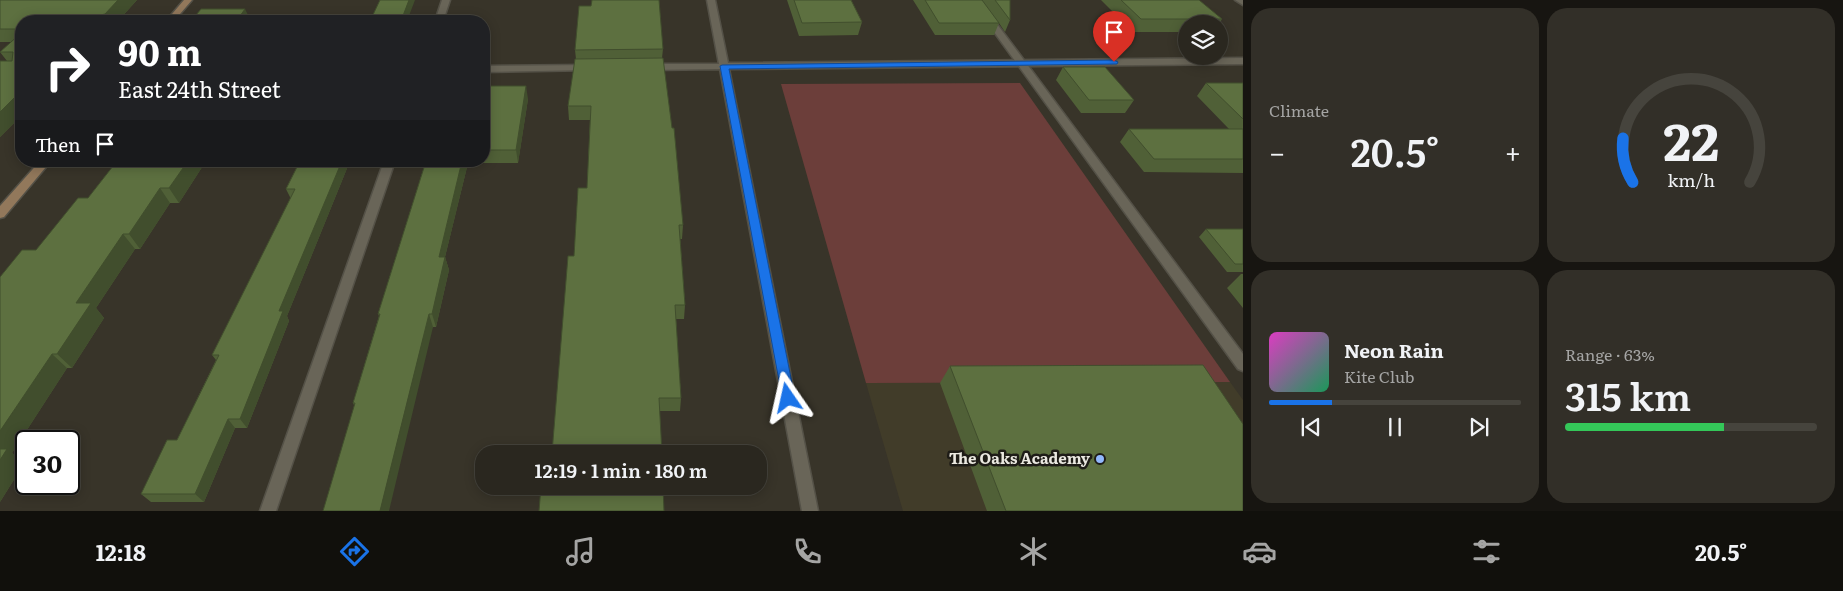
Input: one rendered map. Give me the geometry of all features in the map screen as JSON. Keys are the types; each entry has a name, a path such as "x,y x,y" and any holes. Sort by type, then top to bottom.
{"main road":[{"path":"175,15 188,0"},
{"path":"0,214 41,167"}],"street":[{"path":"441,15 446,0"},
{"path":"711,0 810,511"},
{"path":"975,0 1243,365"},
{"path":"1239,0 1243,3"},
{"path":"642,67 1243,61"},
{"path":"490,69 602,68"},
{"path":"268,511 388,167"}],"shaded area":[{"path":"1020,83 1230,382 866,383 781,84"},
{"name":"The Oaks Academy","path":"1230,382 1243,400 1243,511 903,511 866,383"}],"building":[{"path":"0,0 118,0 105,14 15,15 15,29 0,29"},
{"path":"380,0 409,0 403,15 373,15"},
{"path":"592,0 659,0 663,49 575,50 579,6 591,6"},
{"path":"794,0 851,0 862,22 802,23"},
{"path":"925,0 982,0 999,23 939,23"},
{"path":"995,0 1010,0 1010,20"},
{"path":"1121,0 1199,0 1217,15 1178,15 1178,19 1141,19"},
{"path":"201,9 245,9 241,15 196,15"},
{"path":"15,38 15,97 0,112 0,61 12,61 13,52 0,52"},
{"path":"663,58 672,128 674,128 683,225 679,225 685,305 675,305 681,398 659,398 662,445 553,445 568,256 574,256 578,188 587,188 591,106 568,106 575,59"},
{"path":"1063,67 1105,67 1134,100 1089,100"},
{"path":"1206,83 1243,83 1243,119"},
{"path":"490,86 526,86 516,150 490,150"},
{"path":"1129,129 1243,129 1243,159 1154,159"},
{"path":"112,167 184,167 169,188 160,188 129,234 123,234 76,303 91,303 57,354 52,354 0,431 0,277 22,250 36,250 78,198 88,198"},
{"path":"297,167 339,167 279,311 283,311 240,419 228,419 195,494 141,494 167,440 177,440 219,355 212,355 295,189 286,189"},
{"path":"424,167 461,167 439,257 445,257 432,314 429,314 380,511 323,511 380,314 378,314"},
{"path":"1206,229 1243,229 1243,264 1235,264"},
{"name":"The Oaks Academy","path":"1203,365 1243,424 1243,511 1006,511 950,366"},
{"path":"0,449 7,449 0,460"},
{"path":"540,495 663,495 664,511 539,511"}],"place":[{"name":"The Oaks Academy","path":"1100,459"}],"route":[{"path":"788,398 724,66 1114,62"}]}
